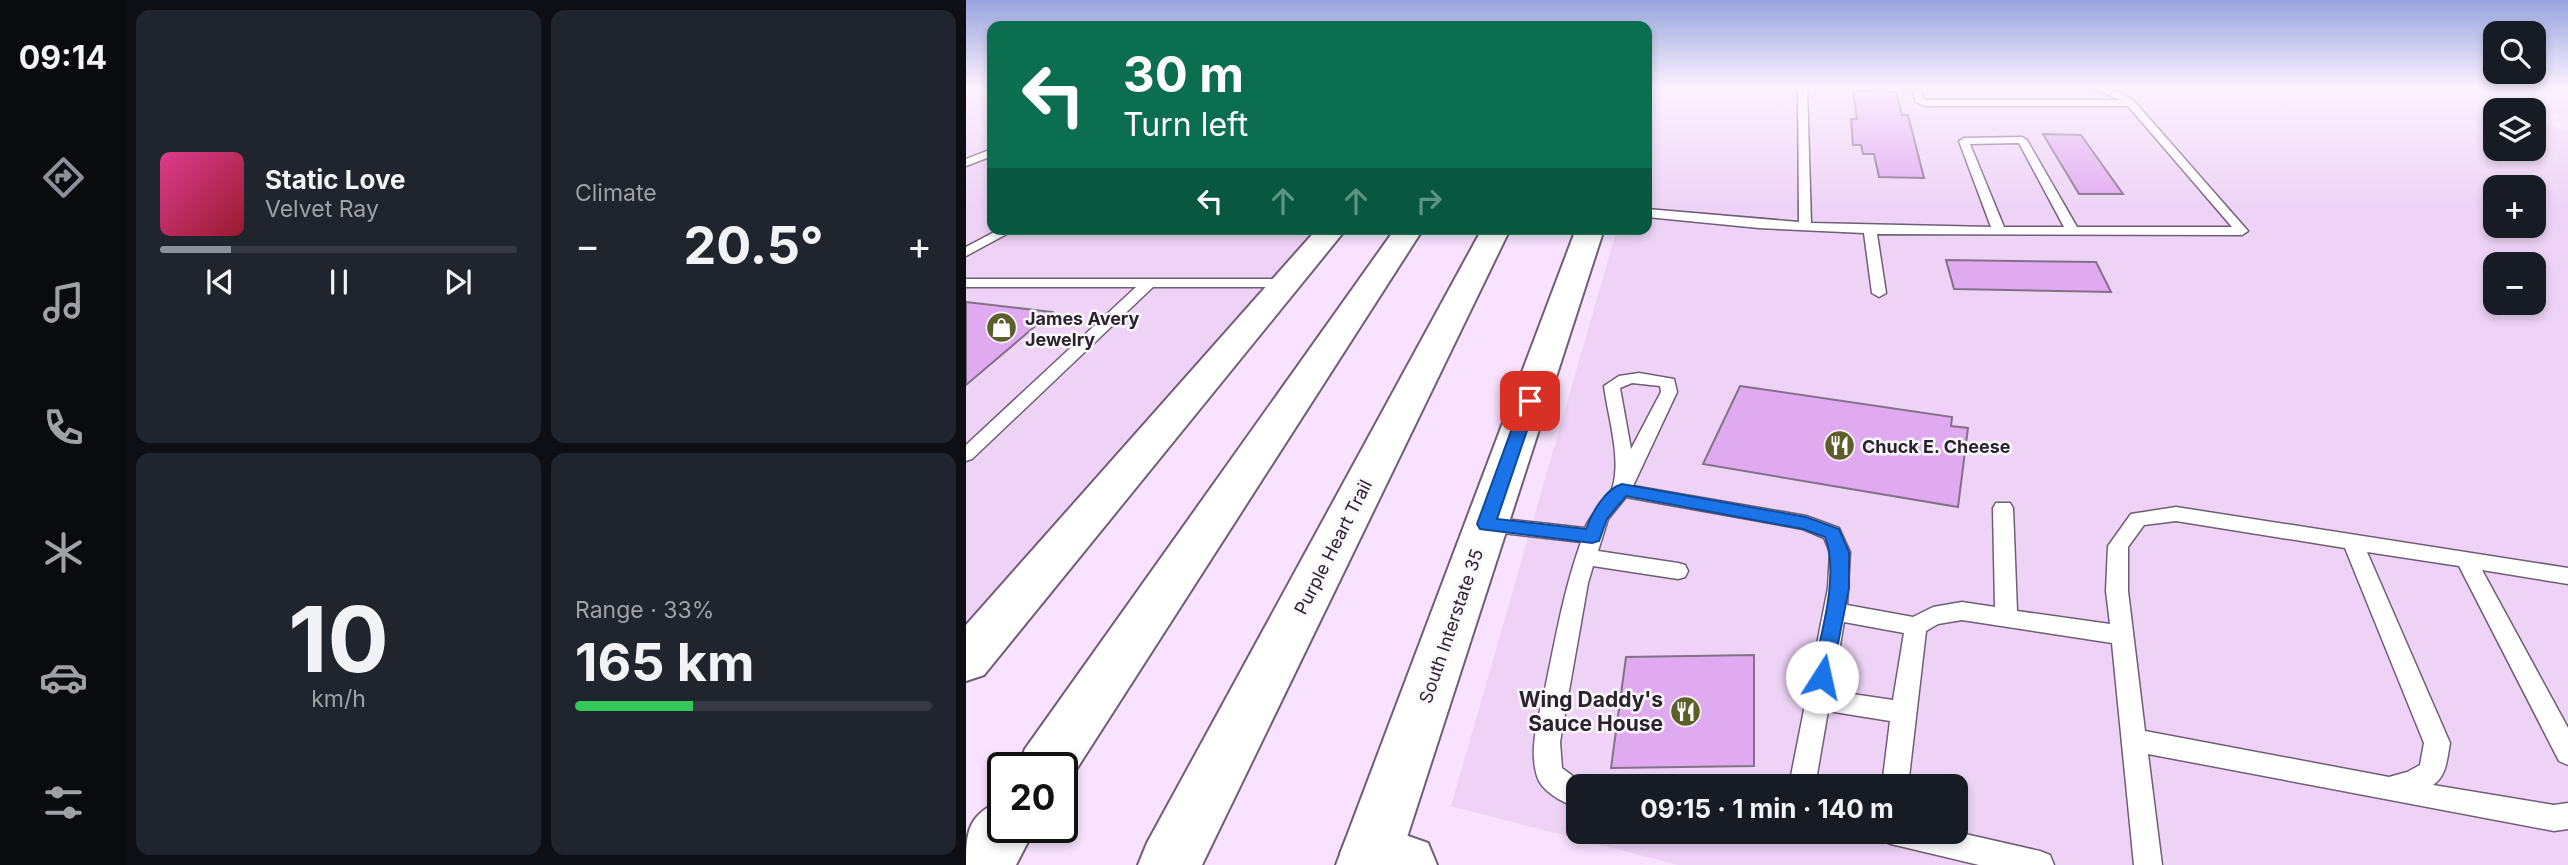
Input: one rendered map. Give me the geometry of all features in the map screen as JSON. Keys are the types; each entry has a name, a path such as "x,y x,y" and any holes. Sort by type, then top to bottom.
{"main road":[{"path":"966,660 1327,235"},
{"path":"1056,752 1405,235"},
{"name":"Purple Heart Trail","path":"1169,865 1493,235"},
{"name":"South Interstate 35","path":"1381,861 1486,524 1588,235"},
{"path":"980,865 995,843"}],"lane":[{"path":"1803,127 1805,227"},
{"path":"1652,213 1870,230 2242,231 2154,127"},
{"path":"1999,231 1964,141 2021,140 2073,232"},
{"path":"966,152 987,152"},
{"path":"966,163 987,154"},
{"path":"1870,230 1879,293"},
{"path":"966,252 999,235"},
{"path":"966,455 1150,282"},
{"path":"966,283 1284,283"},
{"path":"1566,788 1549,774 1547,741 1577,583 1599,517 1622,490 1669,392 1668,382 1640,377 1622,378 1612,386 1623,453 1622,490"},
{"path":"1622,490 1806,523 1832,533 1840,552 1835,612 1804,774"},
{"path":"2003,508 2006,615"},
{"path":"2148,865 2117,591 2118,546 2138,519 2176,513 2568,576"},
{"path":"1486,524 1589,547 1678,572"},
{"path":"2353,542 2437,743 2431,772 2412,783 2389,789"},
{"path":"2466,560 2568,753"},
{"path":"1835,612 1916,626 1933,617 1962,611 2006,615 2120,635"},
{"path":"1896,774 1916,626"},
{"path":"1818,699 1903,712"},
{"path":"2133,740 2554,818 2568,816"},
{"path":"1948,844 2040,865"}],"shaded area":[{"path":"966,127 987,127 987,235 1315,235 966,628"},
{"path":"1652,127 2483,127 2483,161 2546,161 2546,127 2557,127 2568,132 2568,865 1678,865 1597,844 1968,844 1968,774 1566,774 1566,836 1451,806 1615,235 1652,235"}],"building":[{"path":"1852,127 1911,127 1924,178 1879,177 1874,154 1863,154 1861,145 1853,145"},
{"path":"2043,134 2081,135 2123,194 2079,194"},
{"path":"1946,260 2096,262 2111,292 1954,289"},
{"path":"966,302 1052,312 966,385"},
{"name":"Chuck E. Cheese","path":"1740,386 1952,417 1951,426 1968,428 1958,507 1703,464"},
{"name":"Wing Daddy's Sauce House","path":"1754,655 1754,766 1611,768 1626,657"}],"place":[{"name":"James Avery Jewelry","path":"1002,328"},
{"name":"Chuck E. Cheese","path":"1839,446"},
{"name":"Wing Daddy's Sauce House","path":"1686,711"}],"route":[{"path":"1530,401 1486,524 1592,536 1599,517 1622,490 1806,523 1832,533 1840,552 1839,588 1822,677"}]}
